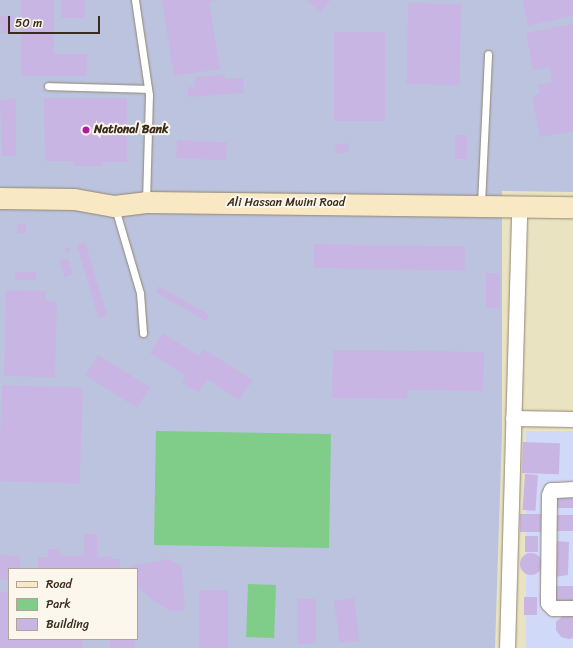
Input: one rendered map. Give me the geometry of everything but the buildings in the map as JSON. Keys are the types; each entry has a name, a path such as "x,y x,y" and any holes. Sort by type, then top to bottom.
{"main road":[{"name":"Ali Hassan Mwini Road","path":"0,198 74,199 114,206 146,202 481,204 573,207"}],"street":[{"path":"507,648 519,205"},
{"path":"513,418 573,419"},
{"path":"573,489 551,490 549,495 548,603 553,608 573,608"}],"lane":[{"path":"135,0 148,89 146,202"},
{"path":"481,204 488,54"},
{"path":"48,86 148,89"},
{"path":"114,206 140,293 143,333"}],"shaded area":[{"path":"0,0 573,0 573,192 502,191 502,433 495,648 0,648"},
{"path":"526,431 573,431 573,648 526,648"}],"green space":[{"path":"156,431 331,434 329,548 154,545"},
{"path":"248,584 276,585 274,638 246,637"}],"place":[{"name":"National Bank","path":"86,130"}]}
